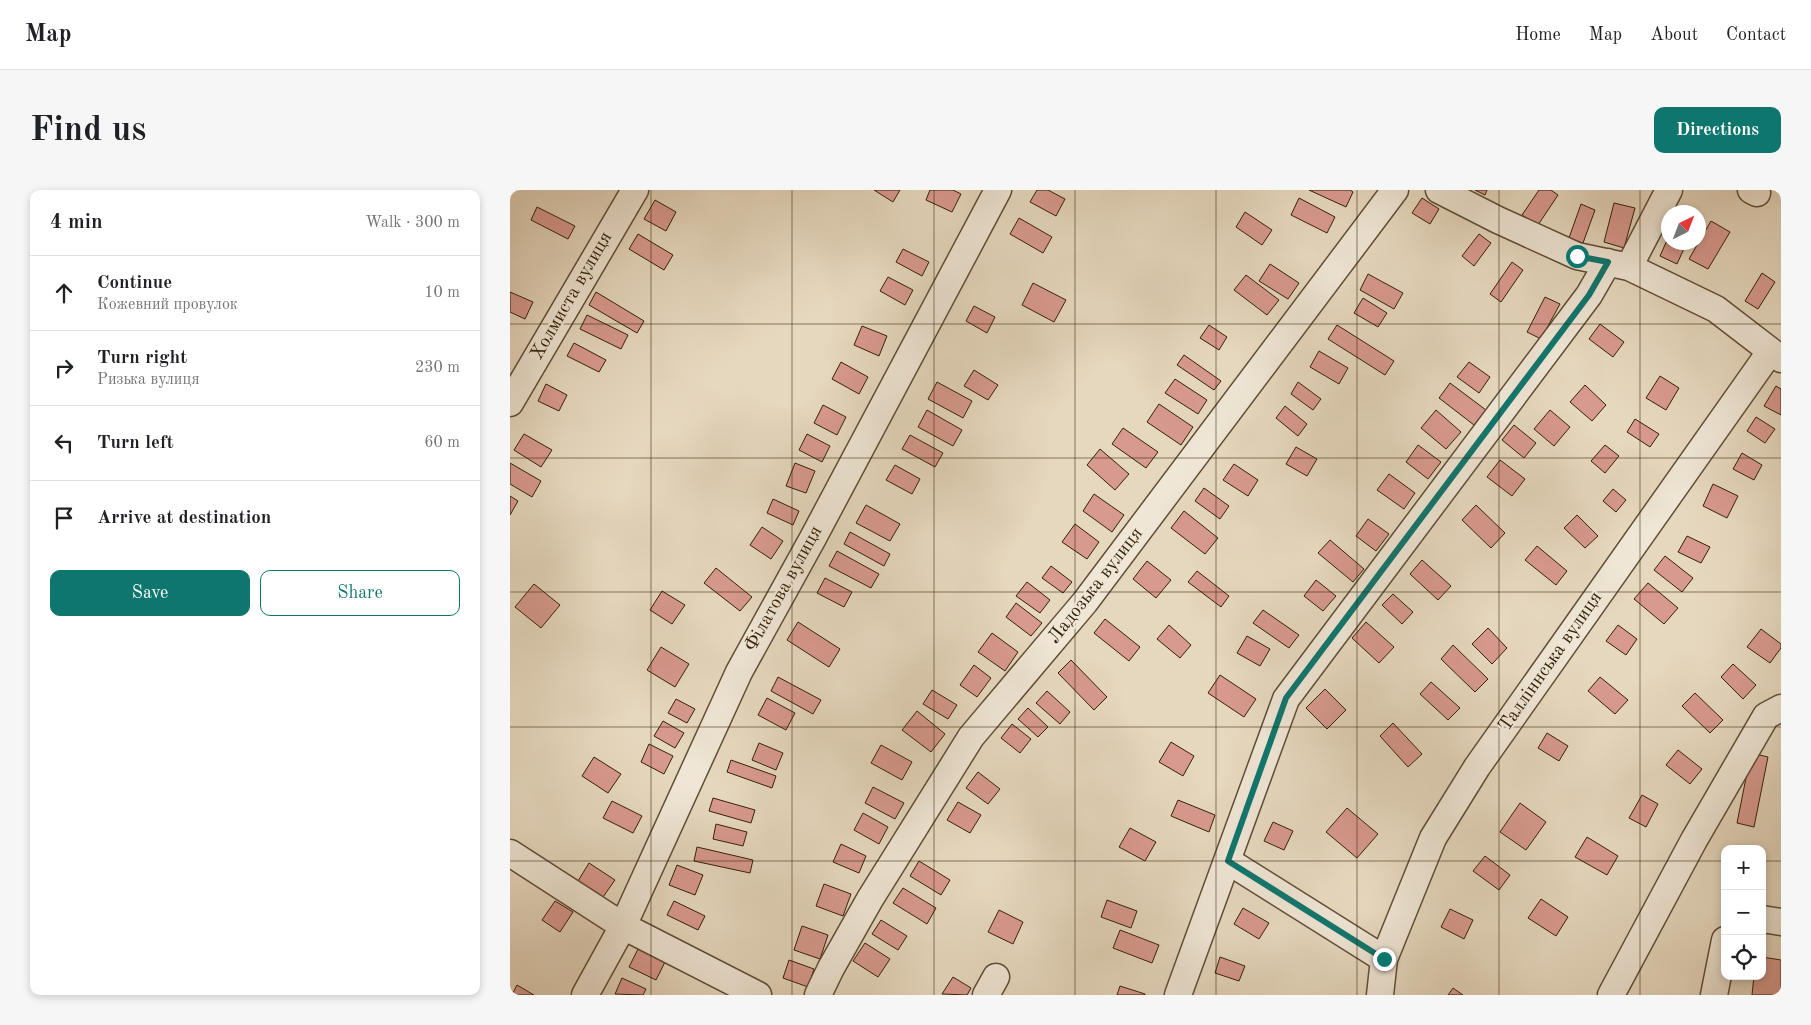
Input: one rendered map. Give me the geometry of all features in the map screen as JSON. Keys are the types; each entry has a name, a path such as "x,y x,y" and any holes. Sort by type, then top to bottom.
{"street":[{"name":"Холмиста вулиця","path":"510,403 635,190"},
{"name":"Філатова вулиця","path":"585,995 622,926 739,672 813,538 998,190"},
{"name":"Ладозька вулиця","path":"818,995 870,899 971,737 1086,602 1395,190"},
{"path":"1439,190 1498,220 1577,256 1619,265 1716,309 1775,356"},
{"path":"1178,995 1286,698 1589,295 1619,265 1669,190"},
{"name":"Талліннська вулиця","path":"1380,995 1384,959 1433,838 1478,767 1775,356"},
{"path":"1611,995 1694,840 1766,716 1781,708"},
{"path":"510,853 622,926 758,995"},
{"path":"1228,861 1384,959"},
{"path":"1766,920 1781,922"},
{"path":"1714,995 1721,960"}],"building":[{"path":"874,190 900,190 893,202"},
{"path":"930,190 953,190 961,194 952,212 926,200"},
{"path":"1037,190 1048,190 1065,199 1056,216 1030,202"},
{"path":"1309,190 1350,190 1353,192 1346,207"},
{"path":"1475,190 1487,190 1485,195"},
{"path":"1539,190 1551,190 1558,195 1538,225 1522,215"},
{"path":"1299,198 1335,217 1327,233 1291,215"},
{"path":"1422,198 1439,209 1430,224 1412,213"},
{"path":"655,200 676,212 666,231 644,219"},
{"path":"1614,203 1635,208 1624,248 1604,242"},
{"path":"1581,204 1595,210 1583,243 1569,238"},
{"path":"537,207 575,226 568,239 531,220"},
{"path":"1245,212 1272,230 1262,245 1236,227"},
{"path":"1019,218 1052,237 1043,253 1010,234"},
{"path":"1711,221 1730,232 1708,269 1689,259 1694,250 1706,250 1706,230"},
{"path":"638,234 673,255 664,270 629,249"},
{"path":"1479,234 1491,243 1474,266 1462,256"},
{"path":"903,249 929,262 922,276 896,262"},
{"path":"1663,250 1683,250 1677,264 1660,256"},
{"path":"1512,262 1523,270 1501,302 1490,294"},
{"path":"1270,264 1299,283 1288,299 1259,281"},
{"path":"1762,273 1775,282 1758,309 1745,301"},
{"path":"1368,274 1403,293 1394,309 1360,290"},
{"path":"1246,275 1279,300 1267,315 1234,290"},
{"path":"888,277 913,290 905,305 880,291"},
{"path":"1033,283 1066,300 1054,322 1022,305"},
{"path":"510,292 533,302 525,319 510,312"},
{"path":"596,292 644,321 637,333 589,305"},
{"path":"1545,297 1560,304 1541,339 1527,332"},
{"path":"1363,298 1387,313 1378,327 1354,313"},
{"path":"974,306 995,317 987,333 966,321"},
{"path":"587,315 628,335 621,349 580,329"},
{"path":"1600,324 1624,342 1613,357 1589,339"},
{"path":"1209,325 1227,337 1219,350 1200,338"},
{"path":"1337,325 1394,361 1385,375 1328,339"},
{"path":"862,326 887,336 879,356 854,345"},
{"path":"574,343 606,360 599,372 567,356"},
{"path":"1319,351 1348,368 1339,384 1310,367"},
{"path":"1184,355 1221,381 1214,390 1177,365"},
{"path":"841,362 868,377 859,394 832,379"},
{"path":"1469,362 1490,377 1479,393 1457,377"},
{"path":"974,370 998,385 988,400 964,386"},
{"path":"1660,376 1679,388 1666,410 1646,398"},
{"path":"1175,379 1207,400 1198,414 1165,393"},
{"path":"937,382 972,401 963,418 928,399"},
{"path":"1298,382 1321,399 1313,410 1291,394"},
{"path":"1450,383 1486,410 1474,425 1439,398"},
{"path":"546,384 567,395 559,411 538,401"},
{"path":"1585,385 1606,405 1592,421 1570,402"},
{"path":"1776,386 1781,389 1781,415 1764,406"},
{"path":"1159,404 1193,427 1181,445 1147,422"},
{"path":"823,405 846,417 837,435 814,423"},
{"path":"1285,406 1307,424 1298,436 1276,418"},
{"path":"927,410 962,430 953,446 918,427"},
{"path":"1436,410 1461,432 1446,449 1421,428"},
{"path":"1550,410 1570,427 1554,446 1534,429"},
{"path":"1756,417 1775,429 1765,443 1747,431"},
{"path":"1635,419 1659,434 1650,447 1627,432"},
{"path":"1514,425 1536,443 1524,458 1502,440"},
{"path":"1123,428 1158,452 1146,468 1112,444"},
{"path":"524,434 552,450 541,467 514,450"},
{"path":"807,434 830,446 822,462 799,450"},
{"path":"910,435 943,453 935,467 902,449"},
{"path":"1418,445 1441,462 1428,479 1406,462"},
{"path":"1605,445 1619,456 1605,473 1591,461"},
{"path":"1296,447 1317,459 1307,476 1286,464"},
{"path":"1100,449 1129,474 1115,490 1087,465"},
{"path":"1742,453 1762,465 1754,480 1733,469"},
{"path":"1500,460 1525,479 1512,496 1487,477"},
{"path":"510,463 541,481 532,497 510,484"},
{"path":"795,463 815,471 806,493 786,486"},
{"path":"1234,464 1258,480 1248,496 1223,480"},
{"path":"895,465 920,479 912,494 886,480"},
{"path":"1389,474 1415,493 1404,509 1377,490"},
{"path":"1713,484 1738,496 1727,518 1703,506"},
{"path":"1204,488 1229,506 1220,519 1195,501"},
{"path":"1613,489 1626,500 1616,512 1603,501"},
{"path":"1094,494 1124,515 1112,532 1083,511"},
{"path":"510,496 518,501 510,515"},
{"path":"773,499 799,511 793,525 767,513"},
{"path":"866,505 900,524 890,541 856,523"},
{"path":"1476,505 1505,533 1491,548 1462,520"},
{"path":"1184,511 1218,538 1205,554 1171,528"},
{"path":"1577,515 1598,536 1585,548 1564,528"},
{"path":"1368,519 1389,534 1376,551 1356,536"},
{"path":"1075,524 1099,542 1087,559 1062,542"},
{"path":"762,527 783,541 771,559 750,545"},
{"path":"850,532 890,554 884,566 844,544"},
{"path":"1687,536 1710,547 1701,563 1678,552"},
{"path":"1330,540 1364,569 1353,582 1318,553"},
{"path":"1537,546 1567,571 1556,585 1525,560"},
{"path":"837,551 879,574 871,588 829,566"},
{"path":"1665,556 1693,578 1682,592 1654,570"},
{"path":"1422,560 1451,586 1438,600 1410,574"},
{"path":"1147,561 1171,580 1156,598 1133,579"},
{"path":"1051,566 1072,582 1063,593 1042,578"},
{"path":"716,568 752,597 740,611 704,583"},
{"path":"1197,571 1229,596 1221,607 1188,582"},
{"path":"825,578 852,592 844,607 817,593"},
{"path":"1316,580 1336,596 1323,611 1304,596"},
{"path":"1027,582 1050,600 1040,613 1016,596"},
{"path":"1648,583 1678,608 1664,624 1634,599"},
{"path":"534,584 560,605 541,628 515,607"},
{"path":"662,591 685,605 672,624 650,610"},
{"path":"1393,594 1413,612 1402,624 1382,605"},
{"path":"1016,603 1042,623 1031,636 1006,617"},
{"path":"1263,610 1299,635 1289,648 1253,623"},
{"path":"1105,619 1140,647 1129,661 1094,633"},
{"path":"798,622 840,649 829,667 787,640"},
{"path":"1366,622 1394,647 1379,663 1352,638"},
{"path":"1169,625 1191,645 1180,658 1157,639"},
{"path":"1618,625 1637,639 1626,655 1606,641"},
{"path":"1488,628 1507,648 1492,664 1472,644"},
{"path":"1761,629 1781,644 1781,648 1770,663 1747,647"},
{"path":"992,633 1018,652 1005,671 978,652"},
{"path":"1247,636 1270,649 1260,666 1237,653"},
{"path":"1453,645 1488,679 1475,692 1441,659"},
{"path":"661,647 689,664 675,687 647,670"},
{"path":"1071,660 1107,697 1094,710 1058,673"},
{"path":"1733,664 1756,685 1743,699 1721,677"},
{"path":"974,665 991,678 977,697 960,685"},
{"path":"1220,675 1256,699 1244,717 1208,693"},
{"path":"778,677 821,700 813,714 771,691"},
{"path":"1600,677 1628,700 1615,714 1588,691"},
{"path":"1431,682 1460,708 1448,720 1420,694"},
{"path":"1325,689 1346,710 1327,729 1306,708"},
{"path":"932,690 957,705 948,719 923,704"},
{"path":"1047,691 1070,712 1060,724 1036,703"},
{"path":"1695,693 1723,720 1710,733 1682,706"},
{"path":"767,698 795,713 786,730 758,715"},
{"path":"676,699 695,709 687,723 668,713"},
{"path":"1028,708 1048,727 1038,737 1018,719"},
{"path":"917,711 945,734 931,752 902,730"},
{"path":"663,721 684,733 675,748 654,736"},
{"path":"1393,723 1422,754 1408,767 1380,736"},
{"path":"1012,724 1031,739 1020,753 1001,738"},
{"path":"1547,733 1568,746 1559,761 1538,748"},
{"path":"1171,742 1194,756 1183,776 1159,762"},
{"path":"759,743 783,753 776,770 752,760"},
{"path":"649,744 673,756 664,774 641,762"},
{"path":"881,745 912,762 902,780 871,763"},
{"path":"1678,750 1702,769 1690,784 1666,765"},
{"path":"1751,753 1768,757 1754,827 1737,823"},
{"path":"594,757 621,774 608,793 582,776"},
{"path":"731,760 776,776 772,788 727,772"},
{"path":"978,772 1000,789 988,804 966,788"},
{"path":"873,787 904,803 895,819 865,803"},
{"path":"1642,795 1658,804 1646,827 1629,818"},
{"path":"713,798 755,810 751,823 709,811"},
{"path":"1178,800 1215,815 1209,832 1171,816"},
{"path":"612,801 642,816 633,833 603,818"},
{"path":"958,802 981,815 970,833 947,820"},
{"path":"1520,803 1546,822 1526,850 1500,832"},
{"path":"1347,808 1378,834 1357,858 1326,832"},
{"path":"863,813 888,827 879,844 854,830"},
{"path":"1273,822 1293,831 1284,850 1264,841"},
{"path":"716,824 747,832 743,846 713,839"},
{"path":"1130,828 1156,842 1145,861 1119,847"},
{"path":"1587,837 1618,856 1607,875 1575,857"},
{"path":"841,844 866,856 859,873 833,862"},
{"path":"697,847 753,860 750,873 694,861"},
{"path":"1485,856 1510,875 1499,890 1473,871"},
{"path":"919,861 950,880 941,895 910,876"},
{"path":"589,863 615,880 603,897 578,881"},
{"path":"677,865 703,875 695,895 669,885"},
{"path":"824,884 851,894 843,916 816,906"},
{"path":"903,888 936,908 927,924 893,903"},
{"path":"1541,899 1568,917 1556,936 1528,918"},
{"path":"1107,900 1137,911 1131,928 1101,917"},
{"path":"555,901 573,912 560,932 542,920"},
{"path":"674,901 705,916 698,930 667,915"},
{"path":"1243,908 1269,923 1259,939 1234,924"},
{"path":"1450,909 1473,920 1464,939 1441,927"},
{"path":"999,910 1023,922 1013,944 988,932"},
{"path":"881,920 907,936 898,950 872,934"},
{"path":"802,926 828,935 820,959 794,950"},
{"path":"1120,930 1159,945 1152,963 1113,948"},
{"path":"865,943 890,959 878,977 853,961"},
{"path":"638,949 665,962 656,980 629,967"},
{"path":"1220,957 1245,966 1239,981 1215,973"},
{"path":"1766,958 1781,960 1781,995 1752,995 1754,980 1766,980"},
{"path":"789,960 814,969 808,987 783,978"},
{"path":"953,977 971,988 967,995 942,994"},
{"path":"622,978 646,989 643,995 615,994"},
{"path":"517,985 534,995 512,995"},
{"path":"1120,986 1145,994 1145,995 1117,995"},
{"path":"1453,988 1463,995 1448,995"}],"route":[{"path":"1384,959 1228,861 1286,698 1589,295 1608,262 1577,256"}]}
